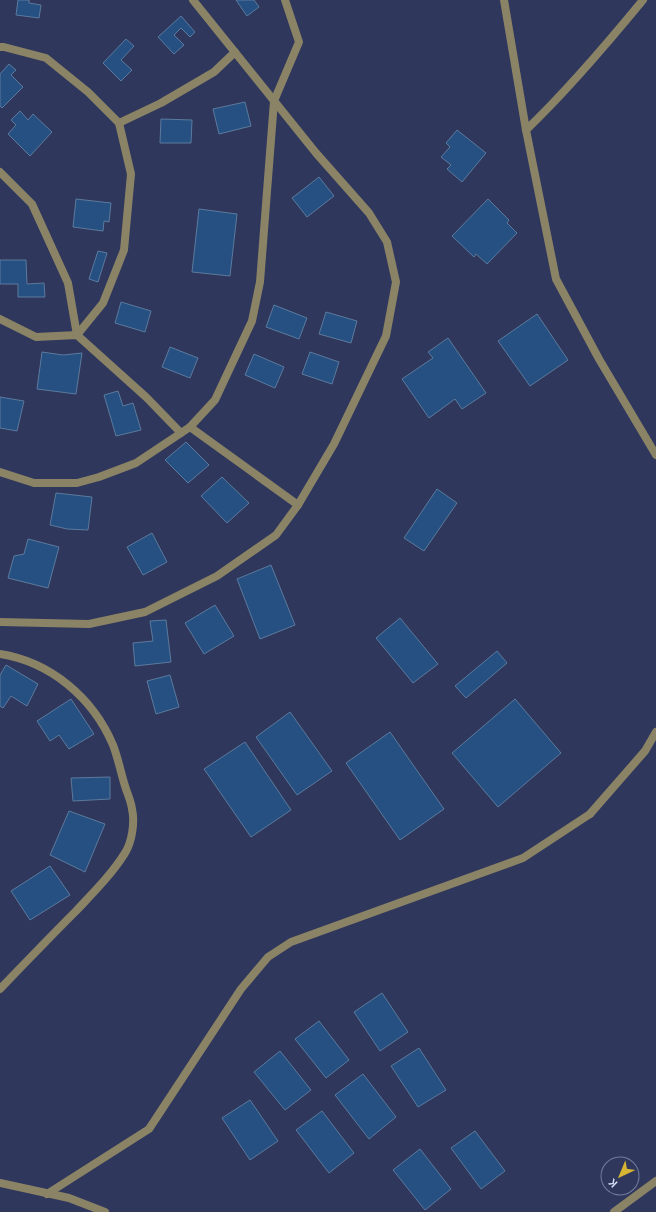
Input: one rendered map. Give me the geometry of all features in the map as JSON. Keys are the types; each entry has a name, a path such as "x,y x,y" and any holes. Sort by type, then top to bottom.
{"street":[{"path":"0,622 89,624 145,612 217,576 276,535 298,505 334,444 386,336 396,282 387,242 369,213 316,153 193,0"},
{"path":"0,472 34,483 77,483 99,477 136,463 190,427 215,400 252,321 260,282 274,101 299,42 285,0"},
{"path":"504,0 526,130 556,279 599,359 656,455"},
{"path":"526,130 543,114 615,35 643,0"},
{"path":"0,47 46,58 88,92 119,123 131,174 124,250 103,304 77,335 36,337 0,319"},
{"path":"119,123 161,103 214,72 235,52"},
{"path":"0,172 32,204 68,283 77,335 146,396 181,433"},
{"path":"190,427 298,505"},
{"path":"0,654 35,664 52,673 68,684 94,712 113,746 132,810 133,821 132,833 126,853 98,888 0,989"},
{"path":"47,1194 149,1129 241,989 268,957 291,942 523,858 590,814 645,751 656,732"},
{"path":"614,1212 656,1181"},
{"path":"0,1183 69,1198 105,1212"}],"building":[{"path":"18,0 29,0 29,3 41,5 39,18 16,15"},
{"path":"236,0 254,0 259,7 247,16"},
{"path":"181,16 195,32 190,37 181,28 174,35 184,45 174,54 158,37"},
{"path":"126,39 134,46 121,60 132,70 121,81 103,63"},
{"path":"9,64 16,70 11,75 23,87 2,108 0,106 0,74"},
{"path":"245,102 251,126 219,134 213,109"},
{"path":"20,111 28,120 33,114 52,132 30,156 8,134 16,125 11,120"},
{"path":"161,119 192,120 191,143 160,143"},
{"path":"457,130 486,153 462,182 447,169 451,165 441,157 450,147 446,143"},
{"path":"319,177 334,196 307,217 292,198"},
{"path":"76,199 111,203 109,222 104,221 103,231 73,227"},
{"path":"488,199 509,220 507,223 517,233 487,264 476,254 474,257 452,236"},
{"path":"199,209 237,214 230,276 192,272"},
{"path":"98,251 107,253 98,282 89,279"},
{"path":"0,260 26,260 27,284 44,283 45,297 18,297 18,284 0,284"},
{"path":"121,302 151,311 145,332 115,323"},
{"path":"274,305 307,318 299,339 266,327"},
{"path":"326,312 357,321 351,343 319,334"},
{"path":"537,314 568,360 530,386 498,341"},
{"path":"448,338 486,393 462,409 455,399 429,418 402,379 433,358 428,352"},
{"path":"170,347 198,358 190,378 162,367"},
{"path":"42,352 63,355 82,353 76,394 37,389"},
{"path":"310,352 339,362 332,384 302,374"},
{"path":"254,354 284,367 275,388 245,375"},
{"path":"118,391 123,406 133,403 141,430 116,436 104,395"},
{"path":"0,397 24,401 17,431 0,428"},
{"path":"186,442 209,465 188,483 165,460"},
{"path":"222,477 249,503 227,523 201,496"},
{"path":"437,489 457,503 424,551 404,538"},
{"path":"56,493 92,497 88,530 67,529 50,525"},
{"path":"152,533 167,562 143,575 127,547"},
{"path":"28,539 59,547 48,588 8,578 14,556 24,554"},
{"path":"271,565 295,625 260,639 237,579"},
{"path":"215,605 234,636 204,654 185,623"},
{"path":"400,618 438,664 413,683 376,638"},
{"path":"166,620 171,662 135,666 133,643 153,641 150,621"},
{"path":"497,651 507,663 466,698 455,686"},
{"path":"6,665 38,684 27,706 11,696 3,708 0,706 0,675"},
{"path":"170,675 179,707 156,714 147,681"},
{"path":"71,699 94,734 69,749 59,735 50,741 37,721"},
{"path":"515,699 561,753 498,807 452,753"},
{"path":"290,712 332,771 297,795 256,737"},
{"path":"390,732 444,809 400,840 346,763"},
{"path":"245,742 291,810 251,837 204,769"},
{"path":"110,777 110,799 73,801 71,778"},
{"path":"69,811 105,824 85,872 50,855"},
{"path":"50,866 70,895 30,920 11,891"},
{"path":"382,993 408,1032 380,1051 354,1012"},
{"path":"319,1021 349,1060 326,1078 295,1039"},
{"path":"419,1048 446,1090 418,1107 391,1066"},
{"path":"280,1051 311,1090 285,1110 254,1072"},
{"path":"363,1074 396,1117 369,1139 335,1095"},
{"path":"250,1100 278,1141 250,1160 222,1118"},
{"path":"322,1111 354,1153 329,1173 296,1130"},
{"path":"475,1131 505,1171 481,1189 451,1148"},
{"path":"420,1149 451,1189 425,1210 393,1170"}]}
